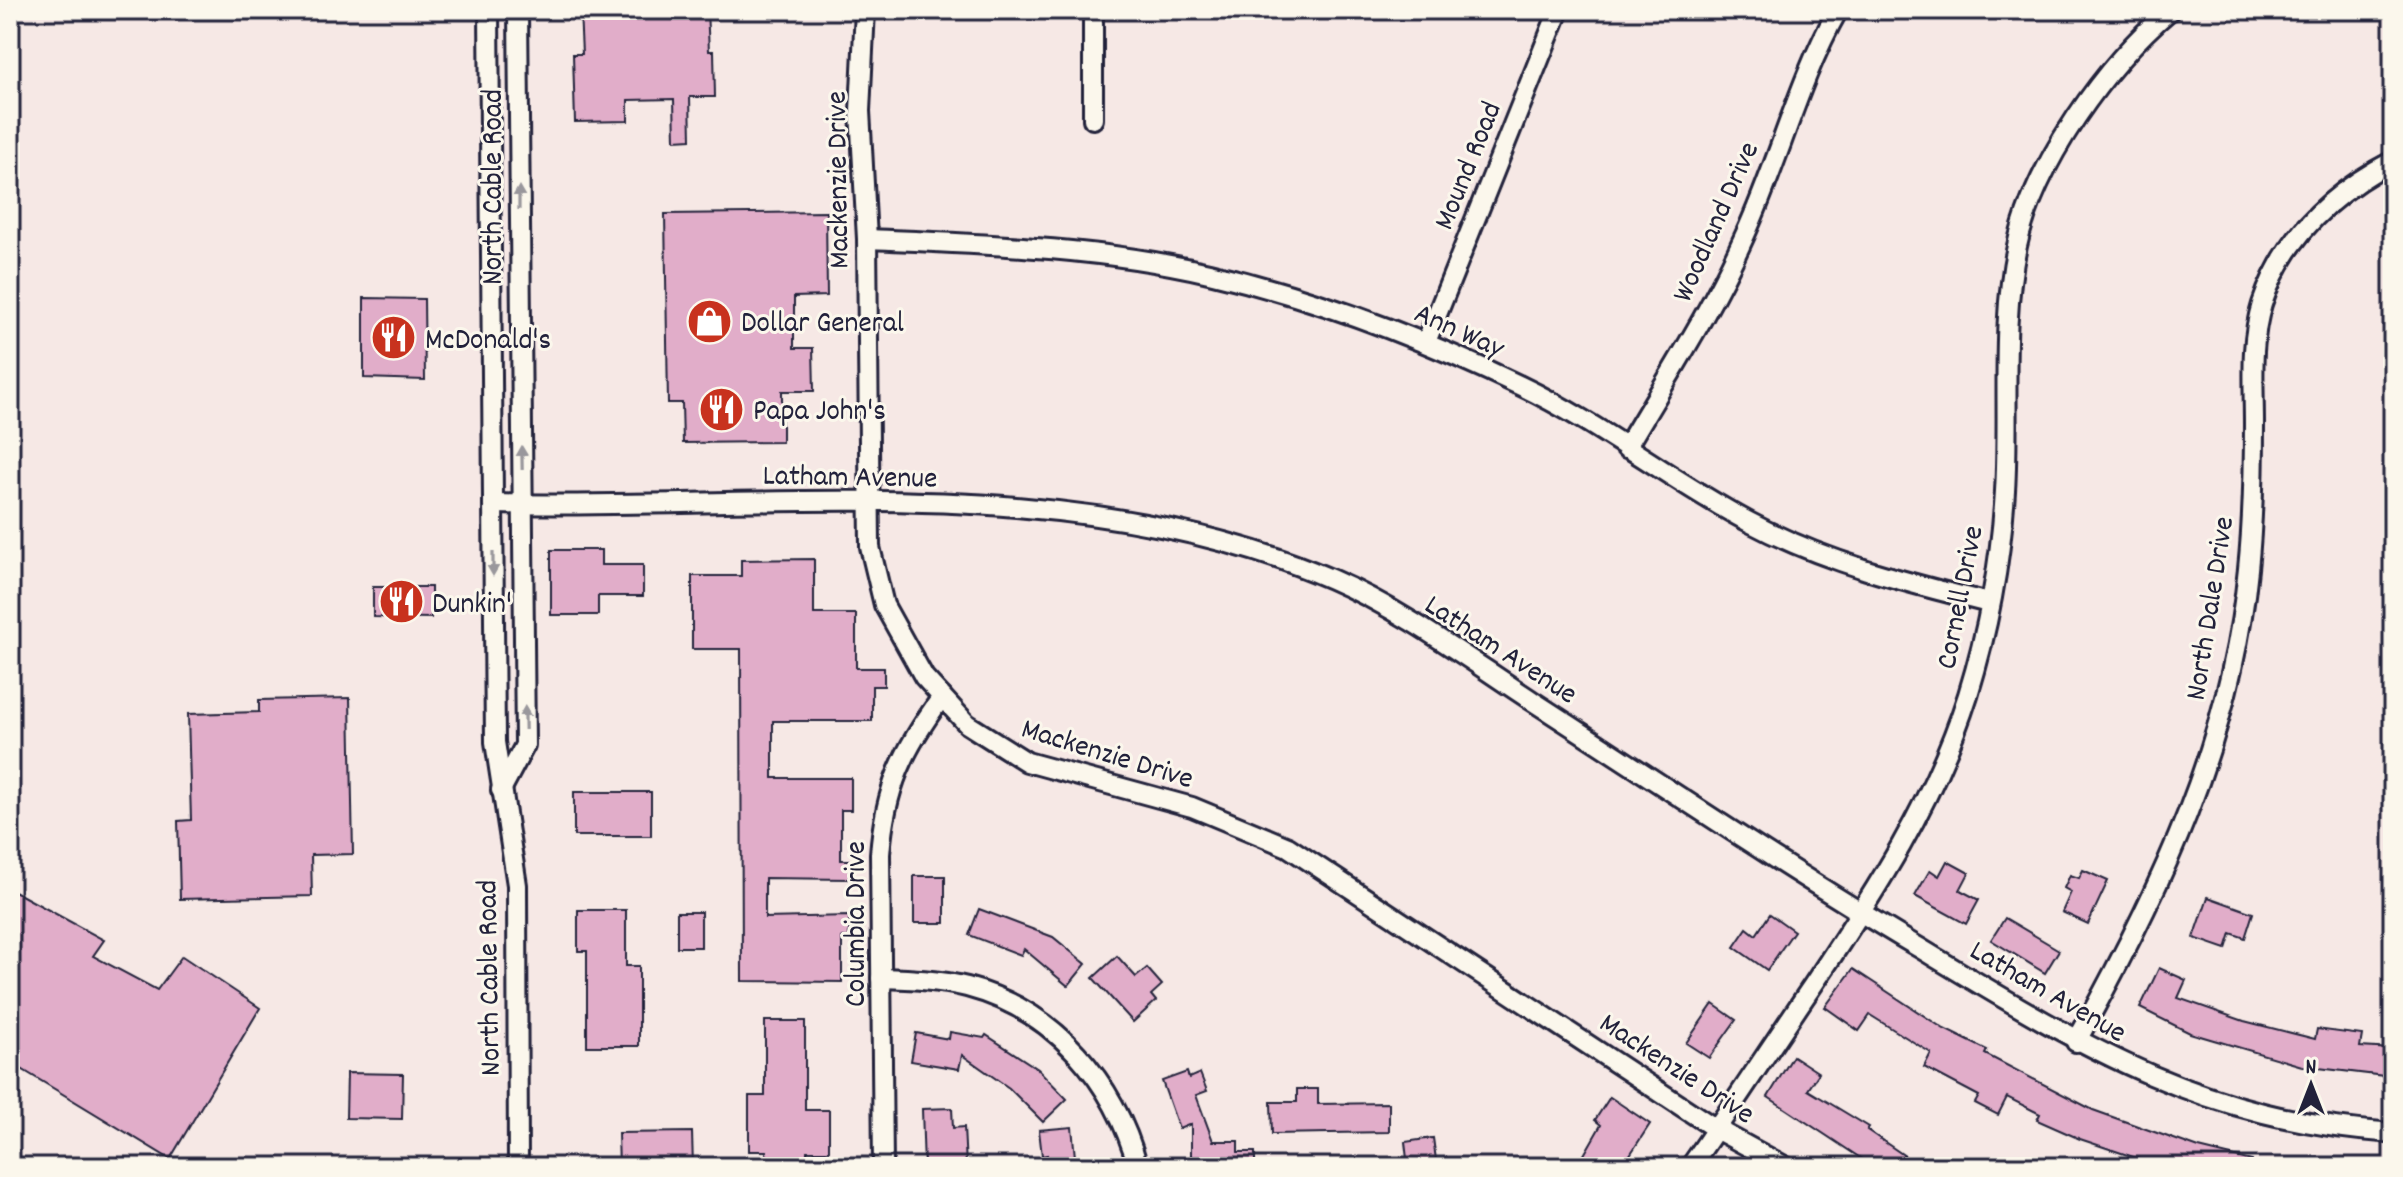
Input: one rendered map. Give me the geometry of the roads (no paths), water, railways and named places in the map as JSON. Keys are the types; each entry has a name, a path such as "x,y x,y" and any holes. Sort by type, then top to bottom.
{"street":[{"name":"North Cable Road","path":"489,10 495,742 517,885 518,1167"},
{"name":"North Cable Road","path":"501,790 525,745 518,10"},
{"name":"Mackenzie Drive","path":"865,10 860,111 867,239 872,566 884,605 909,656 967,724 1027,762 1192,807 1288,847 1565,1026 1716,1129 1786,1167"},
{"path":"1093,10 1093,119"},
{"name":"Mound Road","path":"1426,342 1559,10"},
{"name":"Woodland Drive","path":"1626,448 1708,309 1746,234 1806,78 1838,10"},
{"name":"Cornell Drive","path":"1690,1167 1861,913 1913,828 1945,760 1968,693 1989,603 2005,493 2008,366 2017,245 2045,172 2071,127 2125,54 2170,10"},
{"name":"North Dale Drive","path":"2076,1042 2162,880 2183,829 2222,705 2248,571 2253,506 2254,357 2263,304 2288,249 2307,225 2330,200 2361,177 2393,161"},
{"name":"Ann Way","path":"867,239 1018,245 1208,273 1324,304 1426,342 1525,388 1751,523 1791,541 1905,583 1989,603"},
{"name":"Latham Avenue","path":"493,504 869,499 1085,515 1255,549 1330,578 1377,601 1861,913 2076,1042 2142,1073 2222,1103 2333,1128 2393,1133"},
{"name":"Columbia Drive","path":"883,1167 883,813 898,766 942,697"},
{"path":"881,978 939,981 969,988 1012,1005 1061,1037 1105,1087 1130,1139 1138,1167"}],"place":[{"name":"Dollar General","path":"710,321"},
{"name":"McDonald's","path":"394,338"},
{"name":"Papa John's","path":"722,409"},
{"name":"Dunkin'","path":"401,602"}]}
